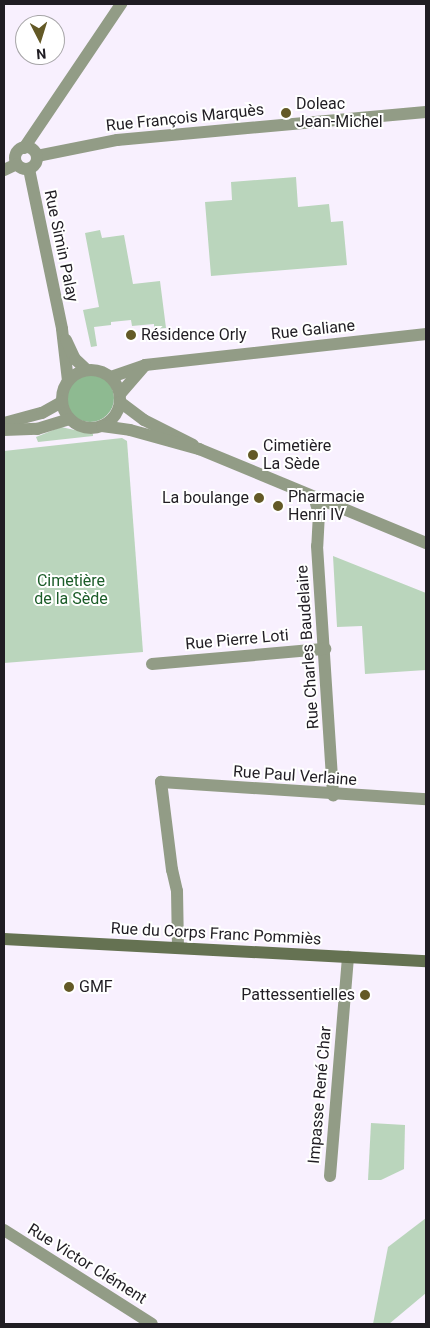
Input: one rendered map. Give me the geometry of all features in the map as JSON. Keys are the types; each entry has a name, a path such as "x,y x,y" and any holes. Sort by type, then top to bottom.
{"main road":[{"name":"Rue du Corps Franc Pommiès","path":"4,939 426,961"}],"street":[{"path":"23,166 17,153 24,148 121,4"},
{"name":"Rue François Marquès","path":"37,156 117,140 426,112"},
{"path":"4,170 36,164 37,156 32,149 24,148"},
{"name":"Rue Simin Palay","path":"23,166 62,329 68,381"},
{"name":"Rue Simin Palay","path":"62,329 75,359 87,370"},
{"name":"Rue Galiane","path":"110,377 145,365 426,334"},
{"path":"102,426 114,416 120,398 145,365"},
{"path":"199,449 183,438 144,420 120,398 110,377 95,370 87,370 68,381 62,402 70,419 85,428 102,426 199,449 426,543"},
{"path":"4,423 42,413 62,402"},
{"path":"4,430 37,429 70,419"},
{"name":"Rue Charles Baudelaire","path":"314,497 319,514 317,546 333,795"},
{"name":"Rue Pierre Loti","path":"152,664 325,649"},
{"name":"Rue Paul Verlaine","path":"178,948 178,892 172,870 162,782 333,795 426,799"},
{"name":"Impasse René Char","path":"330,1176 348,957"},
{"name":"Rue Victor Clément","path":"4,1230 152,1324"}],"green space":[{"path":"296,177 298,207 329,204 331,222 343,221 347,265 211,276 205,202 232,200 231,182"},
{"path":"100,230 102,238 124,235 133,284 160,281 166,328 154,329 154,324 132,326 131,320 111,322 111,325 94,327 97,346 91,347 83,310 99,307 85,233"},
{"path":"85,374 95,374 107,381 114,393 114,403 107,415 95,422 85,422 77,418 70,411 66,403 66,393 70,385 77,378"},
{"path":"61,427 93,434 93,436 38,442 36,437"},
{"name":"Cimetière de la Sède","path":"122,438 127,441 143,652 4,663 4,451"},
{"path":"333,556 426,593 426,670 365,674 362,626 337,627"},
{"path":"371,1123 405,1125 404,1169 381,1180 368,1180"},
{"path":"426,1218 426,1293 389,1324 373,1324 388,1247"}],"place":[{"name":"Doleac Jean-Michel","path":"286,113"},
{"name":"Résidence Orly","path":"131,335"},
{"name":"Cimetière La Sède","path":"253,455"},
{"name":"La boulange","path":"259,498"},
{"name":"Pharmacie Henri IV","path":"278,506"},
{"name":"GMF","path":"69,987"},
{"name":"Pattessentielles","path":"365,995"}]}
